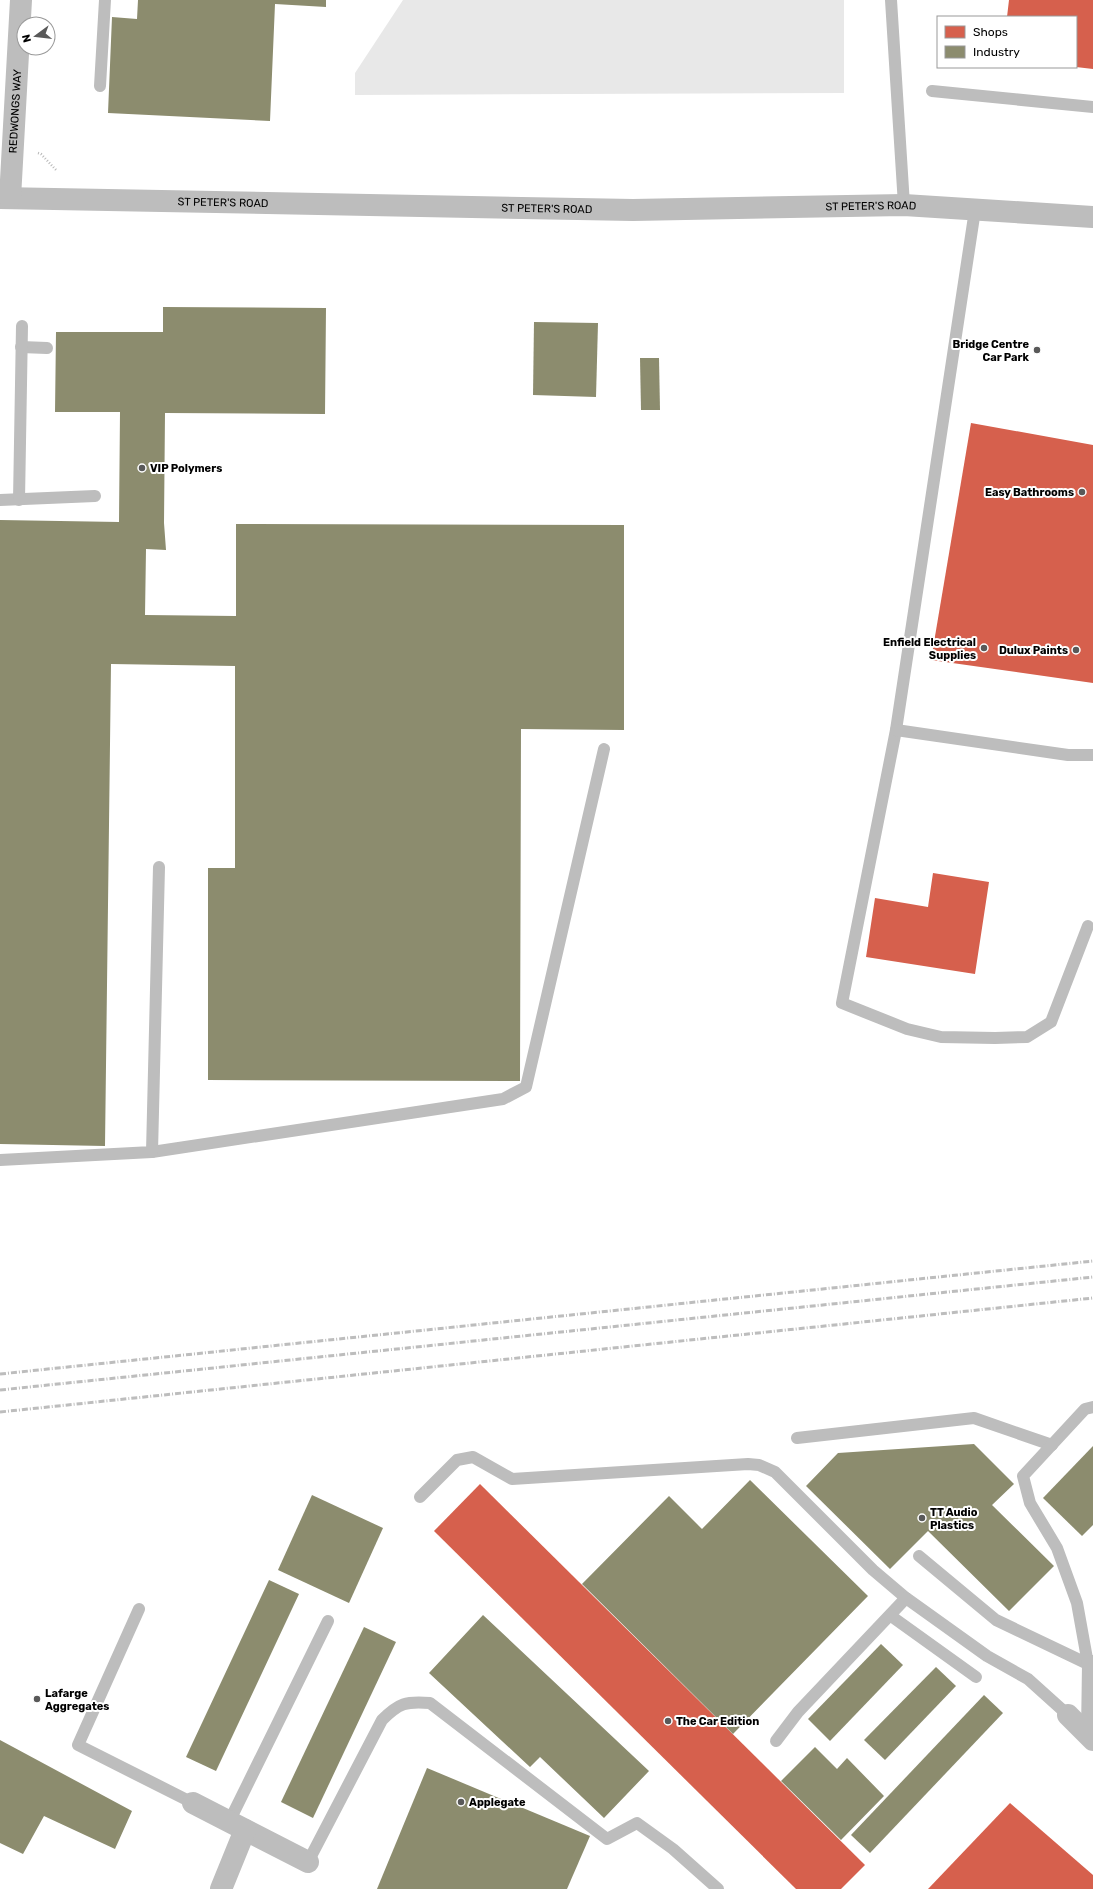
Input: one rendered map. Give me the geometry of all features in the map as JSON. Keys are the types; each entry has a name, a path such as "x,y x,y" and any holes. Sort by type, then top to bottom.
{"street":[{"name":"REDWONGS WAY","path":"5,198 21,0"},
{"name":"ST PETER'S ROAD","path":"5,198 633,210 904,205 1093,217"},
{"path":"1068,1715 1090,1735"},
{"path":"193,1803 308,1862"},
{"path":"221,1889 237,1826"}],"lane":[{"path":"100,86 104,0"},
{"path":"891,0 904,205"},
{"path":"932,91 1093,108"},
{"path":"975,210 896,730 842,1003 907,1029 941,1036 995,1038 1027,1037 1052,1022 1088,926"},
{"path":"19,500 22,326"},
{"path":"22,347 47,348"},
{"path":"0,500 95,496"},
{"path":"896,730 1068,755 1093,754"},
{"path":"0,1160 152,1152 503,1099 526,1087 604,749"},
{"path":"152,1152 159,867"},
{"path":"1090,1735 1090,1663 1077,1604 1057,1548 1030,1504 1023,1476 1085,1409 1093,1407"},
{"path":"797,1438 974,1418 1052,1445"},
{"path":"420,1497 457,1460 473,1457 512,1479 748,1464 759,1465 775,1472 873,1570 906,1598 987,1656 1028,1679 1068,1715"},
{"path":"919,1556 996,1620 1090,1663"},
{"path":"776,1741 798,1712 891,1616 906,1598"},
{"path":"139,1609 78,1745 193,1803"},
{"path":"891,1616 976,1677"},
{"path":"237,1826 328,1621"},
{"path":"308,1862 382,1720 394,1708 411,1701 430,1703 607,1839 637,1823 673,1849 718,1889"}],"shaded area":[{"path":"403,0 844,0 844,93 355,95 355,73"}],"building: Shops":[{"path":"1009,0 1093,0 1093,69 1077,67 1077,16 1007,16"},
{"path":"971,423 1093,445 1093,683 931,660"},
{"path":"933,873 989,882 975,974 866,957 875,898 928,907"},
{"path":"480,1484 865,1865 841,1889 796,1889 434,1531"},
{"path":"1010,1803 1093,1875 1093,1889 928,1889"}],"building: Industry":[{"path":"138,0 326,0 326,7 275,4 270,121 108,113 112,17 137,19"},
{"path":"163,307 326,308 325,414 165,413 164,523 166,550 146,549 145,615 236,616 236,524 624,525 624,730 521,729 520,1081 208,1080 208,868 235,868 235,666 111,664 105,1146 0,1144 0,520 119,522 120,412 55,412 56,332 163,332"},
{"path":"534,322 598,323 596,397 533,395"},
{"path":"640,358 659,358 660,410 641,410"},
{"name":"TT Audio Plastics","path":"974,1444 1014,1484 992,1505 1054,1566 1009,1611 928,1531 890,1569 806,1486 838,1453"},
{"path":"1093,1446 1093,1525 1082,1536 1043,1498"},
{"path":"750,1480 868,1596 733,1734 582,1584 669,1496 702,1529"},
{"path":"312,1495 383,1528 349,1603 278,1570"},
{"path":"269,1580 299,1594 216,1771 186,1757"},
{"path":"483,1615 649,1771 604,1818 540,1757 530,1767 429,1673"},
{"path":"364,1627 396,1642 313,1818 281,1802"},
{"path":"881,1644 903,1665 830,1741 808,1719"},
{"path":"936,1667 956,1686 885,1760 864,1740"},
{"path":"984,1695 1003,1713 870,1853 851,1835"},
{"path":"0,1740 132,1811 115,1849 44,1816 23,1854 0,1843"},
{"path":"815,1747 837,1769 847,1758 884,1796 841,1840 781,1781"},
{"name":"Applegate","path":"427,1768 590,1836 567,1889 377,1889"}],"railway":[{"path":"0,1374 1093,1261"},
{"path":"0,1390 1093,1277"},
{"path":"0,1412 1093,1298"}],"place":[{"name":"Bridge Centre Car Park","path":"1037,350"},
{"name":"VIP Polymers","path":"142,468"},
{"name":"Easy Bathrooms","path":"1082,492"},
{"name":"Enfield Electrical Supplies","path":"984,648"},
{"name":"Dulux Paints","path":"1076,650"},
{"name":"TT Audio Plastics","path":"922,1518"},
{"name":"Lafarge Aggregates","path":"37,1699"},
{"name":"The Car Edition","path":"668,1721"},
{"name":"Applegate","path":"461,1802"}]}
